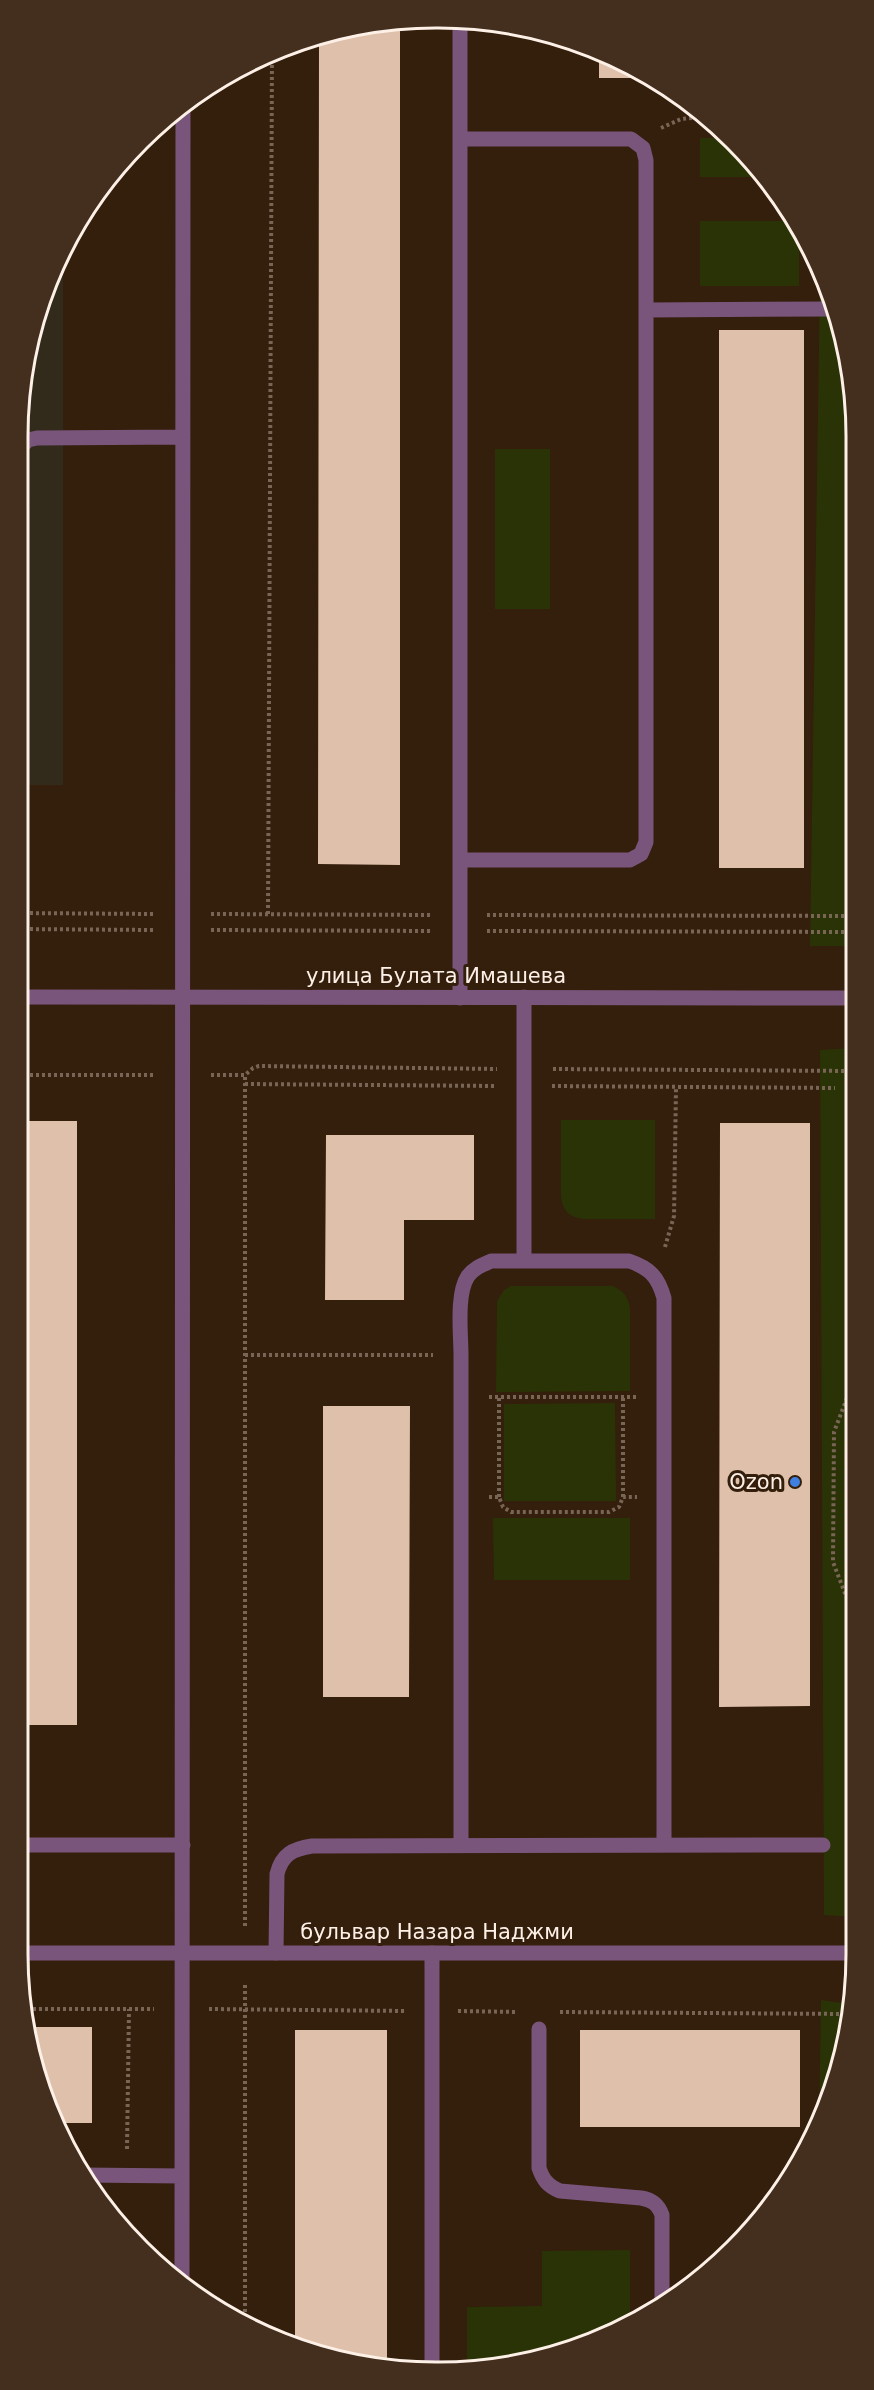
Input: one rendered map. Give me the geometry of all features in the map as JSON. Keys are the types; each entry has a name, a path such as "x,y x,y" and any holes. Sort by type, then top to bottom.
{"street":[{"path":"460,29 460,998"},
{"path":"182,2272 183,117"},
{"path":"460,139 631,139 643,148 646,160 645,849 630,860 460,860"},
{"path":"646,310 825,309"},
{"path":"28,440 37,438 183,437"},
{"name":"улица Булата Имашева","path":"28,997 846,998"},
{"path":"524,997 525,1261"},
{"path":"461,1845 462,1298 463,1286 468,1275 477,1267 491,1261 629,1261 643,1265 660,1282 664,1298 664,1845"},
{"path":"28,1845 183,1845"},
{"path":"276,1953 276,1874 286,1854 295,1849 312,1846 823,1845"},
{"name":"бульвар Назара Наджми","path":"28,1953 846,1953"},
{"path":"432,1953 432,2362"},
{"path":"539,2029 539,2168 542,2176 552,2188 560,2191 641,2198 656,2204 662,2215 662,2294"},
{"path":"94,2175 182,2176"}],"path":[{"path":"268,914 272,64"},
{"path":"638,142 670,123 692,118"},
{"path":"28,1075 245,1075 245,2313"},
{"path":"652,1272 669,1239 674,1216 676,1088"},
{"path":"245,1355 461,1355"},
{"path":"461,1397 664,1397"},
{"path":"499,1397 499,1497 503,1508 510,1512 609,1512 619,1507 623,1497 623,1397"},
{"path":"846,1400 834,1432 833,1538 833,1562 846,1596"},
{"path":"462,1497 499,1497"},
{"path":"623,1497 664,1497"},
{"path":"113,2202 128,2133 129,2009"}],"shaded area":[{"path":"63,274 63,785 28,785 28,437 36,357 50,306"}],"green space":[{"path":"700,138 715,138 752,177 700,177"},
{"path":"700,221 784,221 799,248 799,286 700,286"},
{"path":"820,295 838,357 845,410 846,946 810,946"},
{"path":"495,449 550,449 550,609 495,609"},
{"path":"846,1048 846,1916 824,1915 820,1050"},
{"path":"561,1120 655,1120 655,1219 584,1219 568,1213 563,1206 561,1196"},
{"path":"511,1286 613,1286 623,1292 630,1308 630,1391 496,1392 497,1301 504,1290"},
{"path":"615,1403 616,1501 504,1501 504,1404"},
{"path":"493,1518 630,1518 630,1580 494,1580"},
{"path":"821,2000 842,2003 832,2059 819,2095"},
{"path":"630,2250 630,2313 593,2330 543,2348 467,2361 467,2307 542,2306 542,2251"}],"building":[{"path":"400,30 400,865 318,864 319,46 357,36"},
{"path":"599,63 631,78 599,78"},
{"path":"719,330 804,330 804,868 719,868"},
{"path":"28,1121 77,1121 77,1725 28,1725"},
{"path":"720,1123 810,1123 810,1706 719,1707"},
{"path":"326,1135 474,1135 474,1220 404,1220 404,1300 325,1300"},
{"path":"323,1406 410,1406 409,1697 323,1697"},
{"path":"35,2027 92,2027 92,2123 66,2123 50,2084"},
{"path":"295,2030 387,2030 387,2358 331,2348 295,2336"},
{"path":"580,2030 800,2030 800,2127 580,2127"}],"place":[{"name":"Ozon","path":"795,1482"}]}
